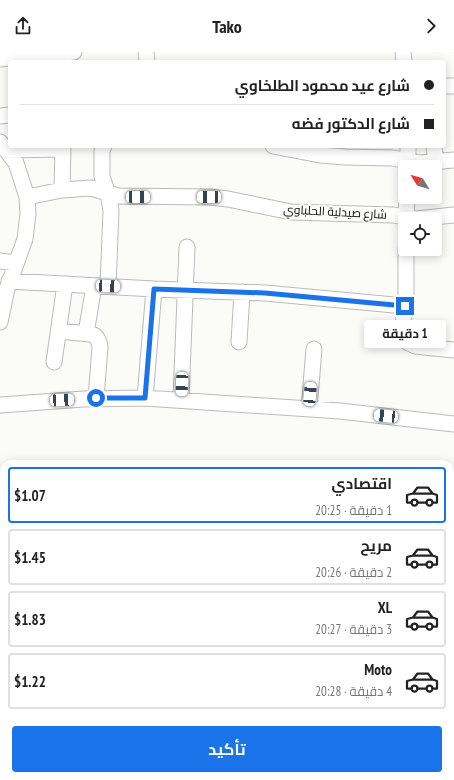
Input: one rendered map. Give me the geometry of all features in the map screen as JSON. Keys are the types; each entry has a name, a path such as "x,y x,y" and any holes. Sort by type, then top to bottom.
{"street":[{"path":"0,59 66,55"},
{"path":"0,322 9,281 28,227 26,197 16,164 3,146"},
{"path":"62,190 63,148"},
{"path":"86,333 101,286 111,211 102,176 103,148"},
{"path":"284,148 345,158 408,158"},
{"path":"434,148 436,160"},
{"path":"442,161 454,160"},
{"name":"شارع صيدلية الحلباوي","path":"26,197 62,190 91,188 112,195 124,197 209,197 228,199 291,212 398,216"},
{"name":"شارع صيدلية الحلباوي","path":"442,216 454,215"},
{"path":"181,399 187,247"},
{"path":"406,256 407,286 402,330 404,339 411,345 415,346 454,350"},
{"path":"0,261 16,263"},
{"path":"9,281 154,289 265,293 405,306"},
{"path":"54,362 65,284"},
{"path":"145,398 154,289"},
{"path":"239,342 242,292"},
{"path":"59,331 93,334 100,343 96,398"},
{"path":"309,409 314,349"},
{"path":"0,405 96,398 181,399 401,417 454,424"}],"route":[{"path":"96,398 145,398 154,289 265,293 405,306"}]}
